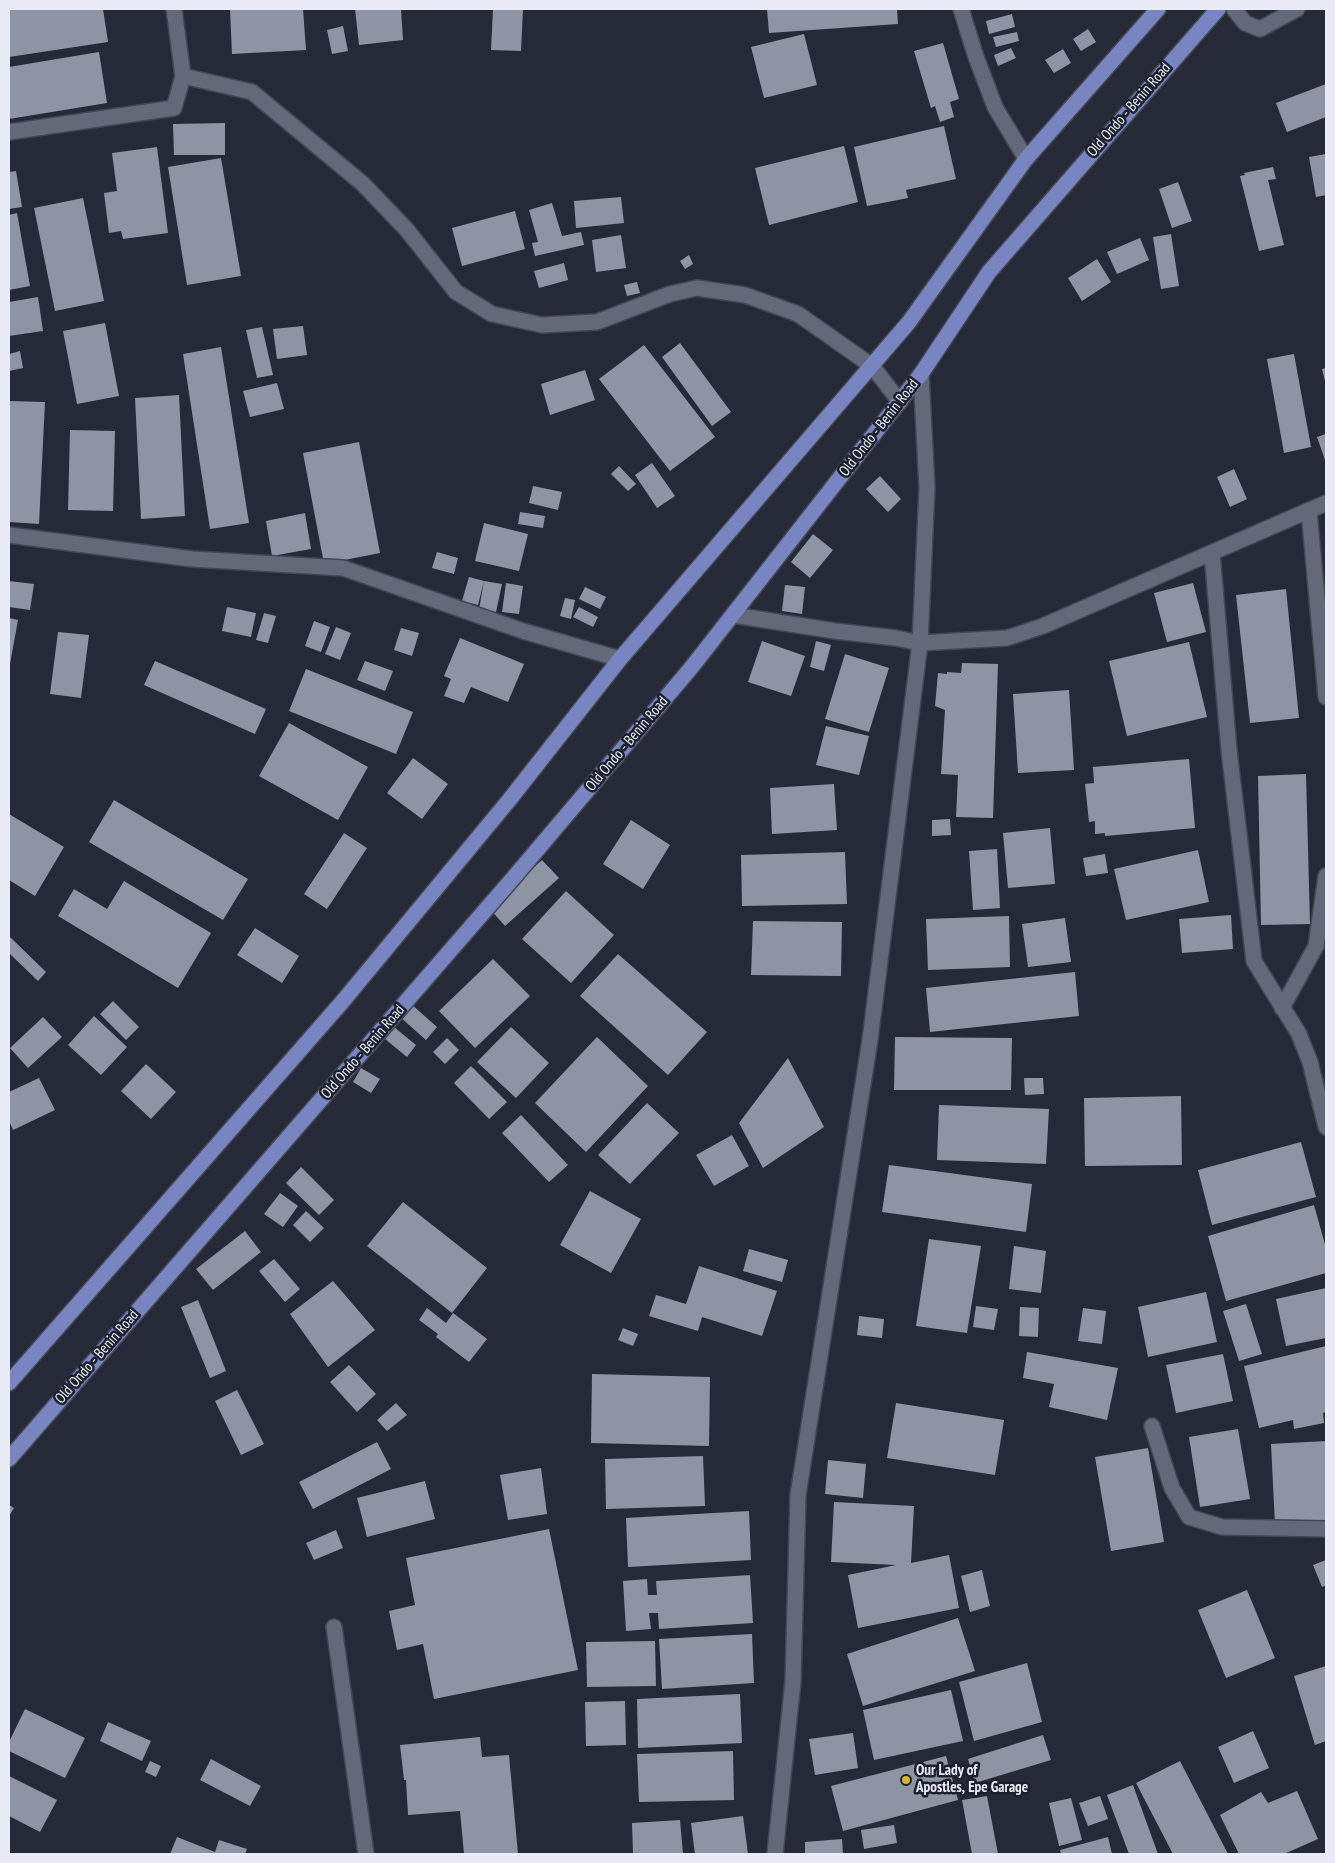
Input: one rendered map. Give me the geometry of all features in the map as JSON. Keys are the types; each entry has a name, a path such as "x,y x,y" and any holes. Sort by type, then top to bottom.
{"main road":[{"path":"9,1383 343,1001 510,799 620,659 910,322 1026,159 1158,9"},
{"name":"Old Ondo - Benin Road","path":"9,1459 516,876 691,668 900,402 921,374 989,272 1218,9"}],"street":[{"path":"9,132 174,108 183,76 174,9"},
{"path":"961,9 976,57 995,107 1026,159"},
{"path":"1234,9 1245,23 1260,29 1297,9"},
{"path":"183,76 252,92 363,184 407,230 456,292 492,314 542,324 597,322 670,294 697,288 736,293 798,314 872,366 900,402"},
{"path":"775,1854 793,1681 798,1495 870,1040 920,643 927,488 921,374"},
{"path":"733,614 920,643 1007,638 1043,626 1326,503"},
{"path":"1309,511 1326,697"},
{"path":"9,535 192,559 343,568 523,631 620,659"},
{"path":"1212,553 1229,750 1254,961 1299,1034 1310,1062 1326,1127"},
{"path":"1282,1008 1316,946 1326,876"},
{"path":"1152,1426 1172,1488 1189,1517 1222,1527 1326,1529"},
{"path":"334,1627 366,1854"}],"building":[{"path":"9,9 103,9 108,42 9,57"},
{"path":"230,9 303,9 306,50 232,54"},
{"path":"355,9 401,9 403,40 359,45"},
{"path":"493,9 523,9 521,51 491,50"},
{"path":"767,9 897,9 898,24 769,33"},
{"path":"1012,14 1015,27 989,34 986,21"},
{"path":"343,26 348,51 332,54 327,30"},
{"path":"1088,29 1096,42 1081,51 1073,39"},
{"path":"1017,32 1019,41 996,47 993,37"},
{"path":"804,34 817,85 764,98 751,47"},
{"path":"943,43 959,99 950,102 954,117 940,122 935,106 931,108 914,51"},
{"path":"1011,48 1016,58 998,66 994,55"},
{"path":"1063,49 1071,63 1054,73 1045,60"},
{"path":"99,52 107,103 9,119 9,67"},
{"path":"1326,84 1326,117 1287,132 1276,103"},
{"path":"225,123 225,155 174,155 173,124"},
{"path":"944,126 956,179 906,190 908,198 867,206 854,147"},
{"path":"844,146 858,202 769,225 755,168"},
{"path":"157,147 168,233 123,239 121,231 109,233 104,193 117,191 112,153"},
{"path":"1326,154 1326,195 1316,197 1309,157"},
{"path":"221,158 241,276 187,285 168,167"},
{"path":"1273,167 1276,179 1268,180 1284,245 1259,251 1240,176 1245,175 1244,173"},
{"path":"16,171 22,207 9,209 9,172"},
{"path":"1178,182 1192,221 1172,228 1159,189"},
{"path":"621,197 624,223 576,228 574,201"},
{"path":"83,198 104,301 55,311 34,208"},
{"path":"552,203 562,236 581,232 584,245 535,256 532,243 538,242 529,210"},
{"path":"515,211 525,249 462,266 452,228"},
{"path":"17,213 30,286 9,290 9,215"},
{"path":"1171,234 1179,286 1161,289 1153,237"},
{"path":"621,235 626,268 596,272 592,240"},
{"path":"1140,238 1149,260 1117,274 1107,252"},
{"path":"689,255 693,264 685,269 680,261"},
{"path":"1097,259 1111,282 1082,301 1068,278"},
{"path":"564,263 568,280 539,288 534,271"},
{"path":"637,282 640,293 627,296 624,285"},
{"path":"38,297 43,331 9,336 9,302"},
{"path":"105,323 119,396 77,404 63,331"},
{"path":"303,326 307,355 277,359 273,329"},
{"path":"262,327 273,375 257,378 246,330"},
{"path":"680,343 731,412 712,426 662,357"},
{"path":"644,345 715,437 670,471 599,379"},
{"path":"221,347 249,523 210,529 183,354"},
{"path":"20,351 23,368 9,371 9,354"},
{"path":"1294,354 1311,447 1284,453 1267,359"},
{"path":"1326,368 1326,385 1322,369"},
{"path":"585,370 595,400 550,415 541,384"},
{"path":"277,383 284,409 250,417 243,391"},
{"path":"179,395 185,516 141,519 135,398"},
{"path":"9,401 45,402 39,524 9,522"},
{"path":"70,430 115,431 113,511 68,510"},
{"path":"1326,434 1326,463 1317,437"},
{"path":"359,442 380,553 324,564 303,453"},
{"path":"652,463 675,496 657,508 635,475"},
{"path":"619,466 636,484 628,491 611,474"},
{"path":"1234,469 1247,499 1230,507 1217,477"},
{"path":"880,476 901,499 888,512 866,489"},
{"path":"533,486 562,492 558,510 529,503"},
{"path":"520,512 545,516 543,528 518,524"},
{"path":"305,513 311,549 272,556 266,521"},
{"path":"484,523 528,534 519,571 475,561"},
{"path":"813,534 833,550 810,578 791,562"},
{"path":"437,552 458,558 454,574 432,568"},
{"path":"469,577 484,581 478,605 462,601"},
{"path":"9,581 34,584 30,610 9,607"},
{"path":"484,581 502,584 496,612 479,609"},
{"path":"506,583 523,586 519,614 502,612"},
{"path":"1193,583 1206,632 1167,642 1154,593"},
{"path":"785,585 805,587 802,614 782,611"},
{"path":"585,587 606,597 600,609 579,599"},
{"path":"1286,589 1299,718 1250,723 1236,595"},
{"path":"565,598 575,600 571,619 560,616"},
{"path":"227,607 256,613 251,637 222,631"},
{"path":"579,607 598,617 593,627 573,617"},
{"path":"264,613 276,616 268,643 256,640"},
{"path":"9,618 18,620 10,664 9,664"},
{"path":"314,621 330,627 321,652 305,646"},
{"path":"336,627 351,633 340,660 325,654"},
{"path":"401,628 419,633 412,656 394,650"},
{"path":"58,632 89,635 81,698 50,694"},
{"path":"460,638 524,664 508,702 471,687 464,703 444,696 451,679 444,676"},
{"path":"762,641 805,656 791,696 748,682"},
{"path":"816,641 831,645 824,671 810,667"},
{"path":"1189,642 1207,717 1127,736 1109,661"},
{"path":"845,654 889,668 869,732 825,719"},
{"path":"155,661 266,709 255,734 144,685"},
{"path":"365,661 393,671 385,691 357,680"},
{"path":"962,663 998,664 993,818 956,817 958,775 941,774 945,710 935,706 938,673 961,673"},
{"path":"306,669 413,712 396,754 289,711"},
{"path":"1069,690 1074,770 1018,773 1013,694"},
{"path":"289,723 368,767 338,820 259,776"},
{"path":"826,726 869,736 859,775 816,765"},
{"path":"413,758 448,784 422,819 387,793"},
{"path":"1189,759 1195,828 1105,836 1105,833 1095,834 1095,821 1089,822 1085,784 1094,783 1093,767"},
{"path":"1306,774 1310,924 1261,925 1258,776"},
{"path":"834,784 837,830 772,834 770,788"},
{"path":"114,800 248,879 223,920 89,842"},
{"path":"9,814 64,847 35,896 9,880"},
{"path":"950,819 951,835 932,836 932,820"},
{"path":"631,820 670,845 643,889 603,864"},
{"path":"1050,828 1055,884 1008,888 1003,833"},
{"path":"344,833 367,848 327,909 304,894"},
{"path":"997,849 1000,908 973,910 969,851"},
{"path":"1198,850 1209,902 1126,920 1114,869"},
{"path":"845,852 847,904 742,906 741,855"},
{"path":"1105,854 1108,873 1086,876 1083,858"},
{"path":"542,860 559,878 505,926 489,908"},
{"path":"124,881 211,933 178,988 58,916 74,889 107,909"},
{"path":"566,891 614,935 571,983 522,939"},
{"path":"1231,915 1233,949 1182,953 1179,919"},
{"path":"1009,916 1010,967 928,970 926,919"},
{"path":"1065,918 1071,962 1028,967 1022,924"},
{"path":"753,921 842,922 841,976 751,975"},
{"path":"255,928 299,956 282,983 237,955"},
{"path":"9,936 46,972 38,981 9,953"},
{"path":"618,954 707,1032 668,1075 580,996"},
{"path":"493,959 530,996 475,1048 439,1011"},
{"path":"1075,972 1079,1016 930,1032 926,988"},
{"path":"113,1001 139,1027 126,1040 100,1014"},
{"path":"411,1004 437,1027 426,1040 400,1017"},
{"path":"94,1016 127,1047 101,1075 68,1045"},
{"path":"43,1017 62,1037 28,1068 10,1048"},
{"path":"394,1027 416,1045 407,1057 385,1039"},
{"path":"511,1027 549,1063 516,1098 477,1062"},
{"path":"597,1037 648,1086 586,1152 535,1103"},
{"path":"895,1037 1012,1038 1011,1090 894,1090"},
{"path":"447,1038 459,1050 445,1064 433,1052"},
{"path":"788,1058 824,1127 763,1168 739,1123"},
{"path":"146,1064 176,1092 151,1119 121,1091"},
{"path":"471,1066 507,1102 489,1119 454,1083"},
{"path":"361,1068 380,1079 371,1093 353,1082"},
{"path":"39,1078 55,1110 13,1130 9,1121 9,1092"},
{"path":"1024,1078 1043,1078 1044,1094 1025,1095"},
{"path":"1181,1096 1182,1165 1085,1166 1084,1098"},
{"path":"647,1103 679,1133 630,1184 598,1155"},
{"path":"939,1105 1049,1109 1046,1164 937,1160"},
{"path":"521,1115 568,1165 549,1182 502,1133"},
{"path":"732,1135 749,1166 714,1186 696,1155"},
{"path":"1301,1142 1316,1197 1212,1225 1198,1170"},
{"path":"889,1165 1032,1184 1026,1232 882,1212"},
{"path":"301,1167 334,1200 319,1215 286,1183"},
{"path":"590,1191 641,1219 611,1273 560,1245"},
{"path":"280,1193 298,1206 283,1227 264,1214"},
{"path":"403,1202 487,1268 452,1313 367,1246"},
{"path":"1314,1205 1326,1248 1326,1273 1226,1301 1208,1236"},
{"path":"306,1211 324,1228 310,1242 293,1225"},
{"path":"245,1231 261,1252 213,1290 196,1269"},
{"path":"929,1239 981,1246 967,1333 916,1326"},
{"path":"1014,1246 1046,1251 1041,1293 1009,1289"},
{"path":"749,1249 788,1260 782,1282 743,1271"},
{"path":"274,1259 300,1289 285,1302 259,1271"},
{"path":"699,1266 777,1291 762,1336 702,1317 698,1331 649,1316 656,1295 686,1304"},
{"path":"333,1281 375,1330 328,1367 290,1314"},
{"path":"1326,1288 1326,1338 1286,1346 1276,1299"},
{"path":"1206,1292 1217,1342 1148,1357 1138,1307"},
{"path":"198,1300 226,1371 210,1378 181,1307"},
{"path":"1246,1304 1262,1354 1239,1361 1223,1311"},
{"path":"976,1306 998,1309 994,1330 973,1327"},
{"path":"1020,1307 1039,1308 1038,1337 1019,1336"},
{"path":"427,1308 446,1323 453,1313 487,1339 469,1362 436,1337 438,1334 419,1320"},
{"path":"1083,1308 1106,1311 1102,1344 1078,1341"},
{"path":"859,1316 884,1319 882,1338 857,1335"},
{"path":"623,1328 638,1334 633,1346 618,1340"},
{"path":"1326,1346 1326,1412 1323,1413 1324,1423 1294,1429 1293,1420 1259,1428 1244,1366"},
{"path":"1027,1352 1118,1368 1107,1420 1049,1407 1054,1384 1023,1378"},
{"path":"1223,1354 1233,1401 1176,1413 1166,1365"},
{"path":"349,1365 376,1394 357,1412 330,1382"},
{"path":"592,1374 710,1377 709,1446 591,1443"},
{"path":"237,1390 264,1444 241,1455 215,1401"},
{"path":"396,1403 407,1415 387,1431 377,1420"},
{"path":"896,1403 1004,1420 995,1475 887,1458"},
{"path":"1238,1429 1250,1499 1200,1507 1189,1437"},
{"path":"1326,1441 1326,1523 1275,1525 1271,1444"},
{"path":"377,1442 391,1469 313,1509 299,1482"},
{"path":"1148,1448 1164,1542 1111,1551 1095,1457"},
{"path":"703,1456 705,1506 606,1509 605,1459"},
{"path":"828,1460 866,1464 863,1498 825,1494"},
{"path":"541,1468 547,1514 508,1520 500,1475"},
{"path":"425,1481 435,1519 367,1537 357,1498"},
{"path":"834,1502 914,1506 911,1563 949,1555 959,1608 858,1628 848,1575 896,1565 831,1562"},
{"path":"9,1505 14,1508 9,1516"},
{"path":"749,1511 751,1560 628,1567 626,1518"},
{"path":"549,1529 578,1670 434,1699 423,1644 397,1650 389,1611 415,1605 406,1558"},
{"path":"336,1530 343,1548 314,1560 306,1543"},
{"path":"1326,1560 1326,1585 1322,1587 1313,1565"},
{"path":"982,1570 990,1606 970,1612 961,1576"},
{"path":"750,1575 753,1623 659,1629 658,1613 649,1613 651,1629 626,1631 623,1581 647,1579 648,1595 657,1595 656,1581"},
{"path":"1247,1590 1275,1658 1226,1678 1198,1610"},
{"path":"958,1618 975,1671 863,1706 847,1654"},
{"path":"752,1634 754,1683 662,1689 659,1639"},
{"path":"655,1641 656,1686 587,1687 586,1642"},
{"path":"1027,1663 1042,1722 974,1741 959,1682"},
{"path":"1326,1666 1326,1741 1315,1745 1294,1676"},
{"path":"951,1690 963,1741 874,1760 863,1710"},
{"path":"740,1694 742,1743 638,1748 637,1699"},
{"path":"625,1701 626,1745 586,1746 585,1702"},
{"path":"25,1709 85,1738 65,1778 9,1751 9,1742"},
{"path":"108,1722 151,1741 142,1761 100,1741"},
{"path":"1253,1731 1269,1768 1234,1783 1218,1747"},
{"path":"853,1733 858,1768 815,1775 809,1739"},
{"path":"1043,1735 1051,1760 975,1783 968,1759"},
{"path":"480,1737 482,1757 509,1755 518,1854 464,1854 460,1811 408,1815 406,1780 404,1780 400,1745"},
{"path":"733,1751 734,1800 639,1802 637,1754"},
{"path":"946,1756 958,1800 843,1831 831,1786"},
{"path":"211,1759 261,1786 250,1806 200,1780"},
{"path":"150,1761 161,1766 156,1777 145,1772"},
{"path":"1180,1761 1228,1854 1173,1854 1136,1783"},
{"path":"9,1776 57,1800 40,1832 9,1816"},
{"path":"1133,1785 1158,1854 1129,1854 1107,1795"},
{"path":"1297,1791 1318,1839 1284,1854 1239,1854 1220,1815 1261,1792 1268,1803"},
{"path":"987,1796 998,1854 972,1854 962,1800"},
{"path":"1100,1796 1108,1819 1088,1826 1079,1803"},
{"path":"1071,1798 1082,1840 1059,1846 1049,1803"},
{"path":"743,1816 748,1854 695,1854 691,1823"},
{"path":"680,1820 683,1854 633,1854 632,1823"},
{"path":"894,1825 897,1843 864,1849 861,1830"},
{"path":"177,1837 215,1852 219,1840 247,1849 245,1854 170,1854"},
{"path":"1108,1837 1112,1854 1061,1854 1060,1850"},
{"path":"842,1839 843,1854 805,1854 805,1842"}],"place":[{"name":"Our Lady of Apostles, Epe Garage","path":"906,1780"}]}
